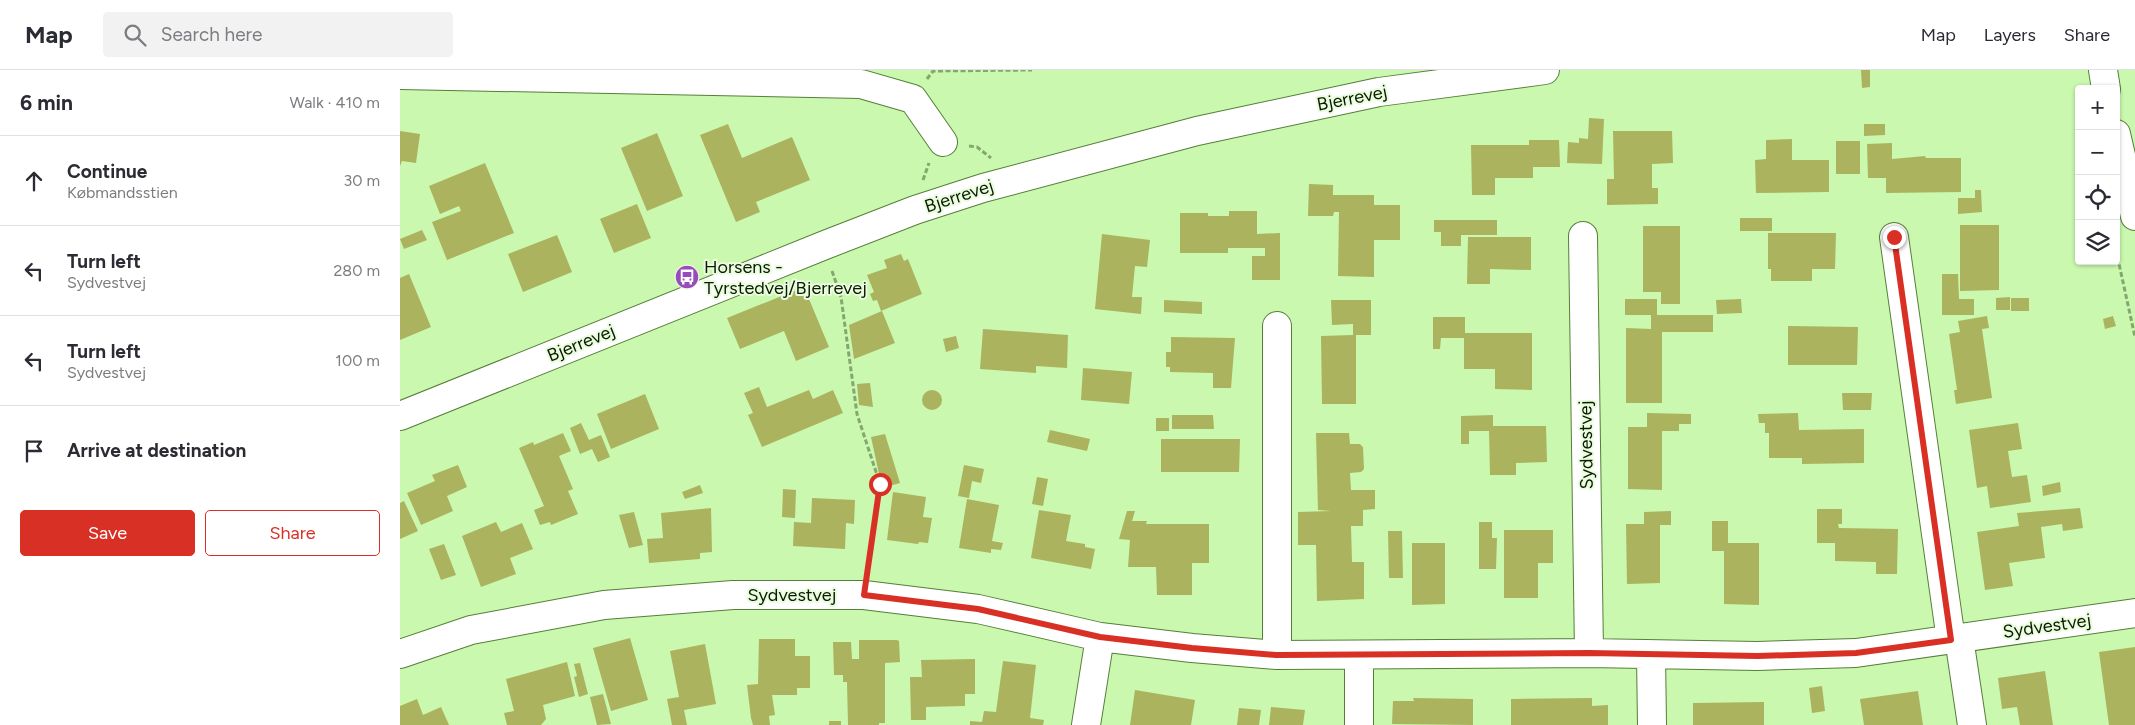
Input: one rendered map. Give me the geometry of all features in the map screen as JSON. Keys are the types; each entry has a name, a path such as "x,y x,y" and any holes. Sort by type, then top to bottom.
{"street":[{"name":"Bjerrevej","path":"400,416 825,245 915,210 983,188 1197,130 1379,92 1545,70"},
{"path":"2103,70 2105,85"},
{"path":"400,75 861,84 913,99 943,142"},
{"path":"2120,151 2135,216"},
{"name":"Sydvestvej","path":"1583,236 1589,653"},
{"path":"1894,237 1955,639 1972,725"},
{"path":"1276,655 1277,326"},
{"name":"Sydvestvej","path":"400,654 471,630 604,605 733,595 864,595 978,609 1100,637 1192,648 1276,655 1589,653 1758,656 1856,653 2135,613"},
{"path":"1086,725 1100,637"},
{"path":"1359,655 1359,725"},
{"path":"1651,655 1652,725"}],"path":[{"path":"913,99 933,71 1032,70"},
{"path":"825,245 841,297 857,414 880,484 864,595"},
{"path":"2119,265 2135,337"}],"building":[{"path":"1861,70 1870,70 1870,87 1862,88"},
{"path":"1589,118 1604,119 1602,164 1567,163 1568,142 1579,143 1579,138 1588,139"},
{"path":"728,124 742,158 792,137 810,180 756,202 760,212 736,222 700,135"},
{"path":"1864,124 1885,124 1885,135 1864,136"},
{"path":"400,131 420,134 416,163 402,161 400,166"},
{"path":"1613,131 1672,131 1673,163 1652,164 1652,188 1658,188 1658,204 1607,205 1607,179 1614,179"},
{"path":"657,133 683,196 647,211 621,148"},
{"path":"1792,139 1792,160 1829,160 1829,192 1756,193 1755,160 1766,159 1766,140"},
{"path":"1529,140 1559,140 1560,167 1533,167 1533,178 1495,178 1495,195 1472,195 1471,145 1529,145"},
{"path":"1836,141 1860,141 1860,174 1836,174"},
{"path":"1892,143 1892,159 1925,156 1926,158 1961,158 1961,192 1886,193 1886,178 1868,178 1867,144"},
{"path":"485,163 514,233 447,260 432,222 461,211 459,206 440,214 429,186"},
{"path":"1309,184 1333,185 1333,195 1374,195 1374,205 1400,205 1400,240 1374,240 1374,277 1338,276 1339,212 1334,212 1333,216 1308,216"},
{"path":"1975,190 1981,190 1982,212 1958,214 1958,198 1975,198"},
{"path":"637,204 651,238 614,253 600,219"},
{"path":"1229,211 1257,211 1257,234 1280,233 1280,280 1252,280 1252,256 1265,256 1265,248 1228,248 1228,253 1180,253 1180,213 1208,213 1208,216 1229,216"},
{"path":"1740,218 1772,218 1772,231 1740,231"},
{"path":"1434,220 1497,220 1497,235 1461,235 1461,246 1441,246 1441,232 1434,232"},
{"path":"1960,225 1999,225 1999,290 1960,291"},
{"path":"1643,226 1680,226 1680,304 1661,304 1661,292 1643,292"},
{"path":"422,230 427,240 404,249 400,239"},
{"path":"1768,233 1836,233 1835,269 1812,269 1812,281 1771,281 1771,269 1768,269"},
{"path":"1102,234 1150,240 1147,267 1135,266 1132,297 1142,297 1141,314 1095,309"},
{"path":"557,235 572,272 523,292 508,254"},
{"path":"1468,237 1531,237 1531,270 1490,269 1490,284 1467,284"},
{"path":"901,254 904,261 908,259 922,294 881,311 877,300 873,301 870,294 874,292 867,275 887,268 884,260"},
{"path":"409,274 431,327 400,340 400,278"},
{"path":"1942,274 1958,274 1959,299 1974,299 1974,315 1942,315"},
{"path":"804,287 829,347 796,361 784,331 740,349 727,318"},
{"path":"2010,297 2010,310 1996,310 1996,298"},
{"path":"2011,298 2029,298 2029,311 2011,311"},
{"path":"1625,299 1657,299 1657,315 1713,315 1713,332 1662,332 1662,403 1626,403 1626,328 1651,329 1651,315 1625,315"},
{"path":"1741,299 1742,313 1717,314 1716,300"},
{"path":"1164,300 1202,302 1202,314 1164,312"},
{"path":"1331,300 1371,300 1371,335 1356,335 1356,404 1322,404 1321,336 1353,335 1353,324 1332,325"},
{"path":"882,311 895,343 854,359 849,325"},
{"path":"1987,316 1989,328 1982,329 1992,398 1956,404 1954,390 1957,390 1949,334 1960,332 1958,321"},
{"path":"2113,316 2116,326 2105,329 2103,319"},
{"path":"1433,317 1465,317 1465,333 1532,333 1532,390 1495,389 1495,369 1464,369 1464,338 1441,338 1440,349 1433,349"},
{"path":"1788,326 1858,327 1857,365 1788,365"},
{"path":"983,329 1068,335 1067,368 1036,366 1036,373 980,369"},
{"path":"956,336 959,348 946,352 943,339"},
{"path":"1171,337 1235,338 1231,388 1213,388 1213,373 1170,372 1170,367 1166,367 1166,352 1171,352"},
{"path":"1083,368 1132,372 1129,404 1081,400"},
{"path":"870,383 873,407 859,405 857,384"},
{"path":"759,387 767,407 809,390 813,399 833,390 843,413 762,447 748,415 753,413 744,393"},
{"path":"932,390 939,393 942,400 939,407 932,410 925,407 922,400 925,393"},
{"path":"1842,393 1872,393 1871,410 1843,410"},
{"path":"645,394 659,429 611,449 597,414"},
{"path":"1647,413 1691,414 1691,424 1679,424 1679,431 1662,431 1662,490 1628,489 1628,427 1647,427"},
{"path":"1798,413 1799,430 1864,429 1864,463 1802,464 1802,458 1769,458 1769,433 1765,433 1765,423 1759,423 1758,414"},
{"path":"1172,415 1213,415 1214,429 1172,429"},
{"path":"1493,415 1493,426 1546,426 1547,462 1516,463 1516,475 1490,475 1489,431 1469,431 1469,444 1461,444 1461,416"},
{"path":"1156,418 1169,418 1169,431 1156,431"},
{"path":"581,423 589,440 601,435 610,457 598,462 592,449 580,454 570,428"},
{"path":"2018,423 2022,449 2008,451 2012,477 2027,475 2031,502 1990,508 1987,486 1977,488 1969,430"},
{"path":"1050,430 1090,439 1087,451 1047,442"},
{"path":"563,433 571,451 559,456 573,489 568,491 578,514 551,525 550,522 540,525 534,510 544,506 519,448 533,442 534,445"},
{"path":"1316,433 1349,433 1350,444 1360,444 1363,447 1364,469 1361,472 1350,473 1351,490 1375,490 1375,509 1363,510 1363,526 1351,526 1352,562 1364,562 1364,599 1317,601 1316,545 1298,545 1298,512 1331,511 1318,510"},
{"path":"885,434 900,483 882,488 871,437"},
{"path":"1161,439 1240,439 1239,472 1161,472"},
{"path":"458,465 467,487 447,496 453,511 421,525 407,493 435,481 432,475"},
{"path":"964,465 984,469 981,483 972,481 969,498 958,496"},
{"path":"1037,477 1048,479 1043,506 1032,504"},
{"path":"2060,482 2061,492 2043,496 2042,486"},
{"path":"700,485 703,493 685,499 682,492"},
{"path":"783,489 796,490 795,518 782,517"},
{"path":"893,492 926,497 923,517 932,518 928,543 919,542 918,544 887,540"},
{"path":"812,498 855,500 854,524 846,523 845,549 793,546 794,522 811,523"},
{"path":"967,499 999,505 992,541 1003,543 1001,550 991,549 991,553 959,548"},
{"path":"404,501 418,531 400,539 400,503"},
{"path":"711,508 712,552 700,553 700,559 649,563 647,539 663,538 661,513"},
{"path":"2080,508 2083,528 2063,531 2062,524 2041,527 2045,558 2009,563 2013,586 1985,590 1977,532 2019,526 2017,513"},
{"path":"1817,509 1842,509 1842,524 1838,524 1839,528 1898,529 1897,574 1876,574 1876,562 1835,561 1835,543 1817,543"},
{"path":"1039,510 1071,515 1066,541 1085,544 1085,547 1095,549 1091,569 1031,558"},
{"path":"1127,511 1135,511 1132,521 1147,521 1146,524 1209,524 1209,563 1192,563 1192,595 1157,595 1156,567 1128,567 1130,540 1119,539"},
{"path":"1671,511 1671,525 1660,525 1660,583 1627,584 1626,524 1644,524 1644,512"},
{"path":"634,512 643,545 629,548 619,515"},
{"path":"1712,521 1728,521 1728,543 1759,543 1759,605 1724,604 1724,551 1712,551"},
{"path":"496,522 501,532 522,523 533,549 510,558 516,574 481,587 462,536"},
{"path":"1479,522 1492,522 1492,538 1497,538 1496,569 1479,569"},
{"path":"1504,530 1553,530 1553,563 1538,563 1538,598 1504,598"},
{"path":"1388,531 1402,531 1403,578 1389,578"},
{"path":"1412,543 1445,543 1445,604 1412,605"},
{"path":"444,544 456,575 441,580 429,549"},
{"path":"630,638 648,700 611,711 593,648"},
{"path":"759,639 795,639 795,656 810,656 810,688 797,688 797,695 772,695 775,715 769,716 770,725 753,725 751,718 747,685 758,684"},
{"path":"859,640 899,641 900,662 885,663 885,723 879,723 879,725 848,725 847,682 843,682 843,675 834,675 833,642 851,642 852,659 859,659"},
{"path":"705,644 716,704 684,710 687,725 672,725 667,699 679,697 670,651"},
{"path":"2135,647 2135,725 2109,725 2099,652"},
{"path":"975,659 975,694 965,694 965,706 926,707 926,720 911,720 910,677 922,677 921,660"},
{"path":"1003,661 1036,665 1030,718 1044,720 1043,725 970,725 970,721 982,722 984,711 996,712"},
{"path":"567,662 575,696 543,705 546,719 541,725 507,725 504,713 514,711 506,679"},
{"path":"580,663 588,694 579,697 574,677 577,676 574,664"},
{"path":"2045,671 2053,725 2020,725 2017,707 2002,709 1998,678"},
{"path":"1822,686 1825,711 1812,713 1809,688"},
{"path":"1135,690 1195,700 1191,725 1130,725"},
{"path":"1918,691 1923,725 1864,725 1860,699"},
{"path":"603,694 611,724 597,725 590,697"},
{"path":"1413,698 1473,699 1473,725 1392,724 1393,701 1414,701"},
{"path":"1592,698 1592,706 1608,705 1608,725 1511,725 1511,699"},
{"path":"417,699 423,715 441,707 449,725 400,725 400,706"},
{"path":"1764,702 1764,725 1693,725 1693,703"},
{"path":"1271,707 1305,710 1303,725 1269,725"},
{"path":"1239,708 1261,710 1259,725 1237,725"},
{"path":"829,721 841,721 841,725 829,725"}],"place":[{"name":"Horsens - Tyrstedvej/Bjerrevej","path":"687,277"}],"route":[{"path":"880,484 864,595 978,609 1100,637 1192,648 1276,655 1589,653 1758,656 1856,653 1951,640 1894,237"}]}
